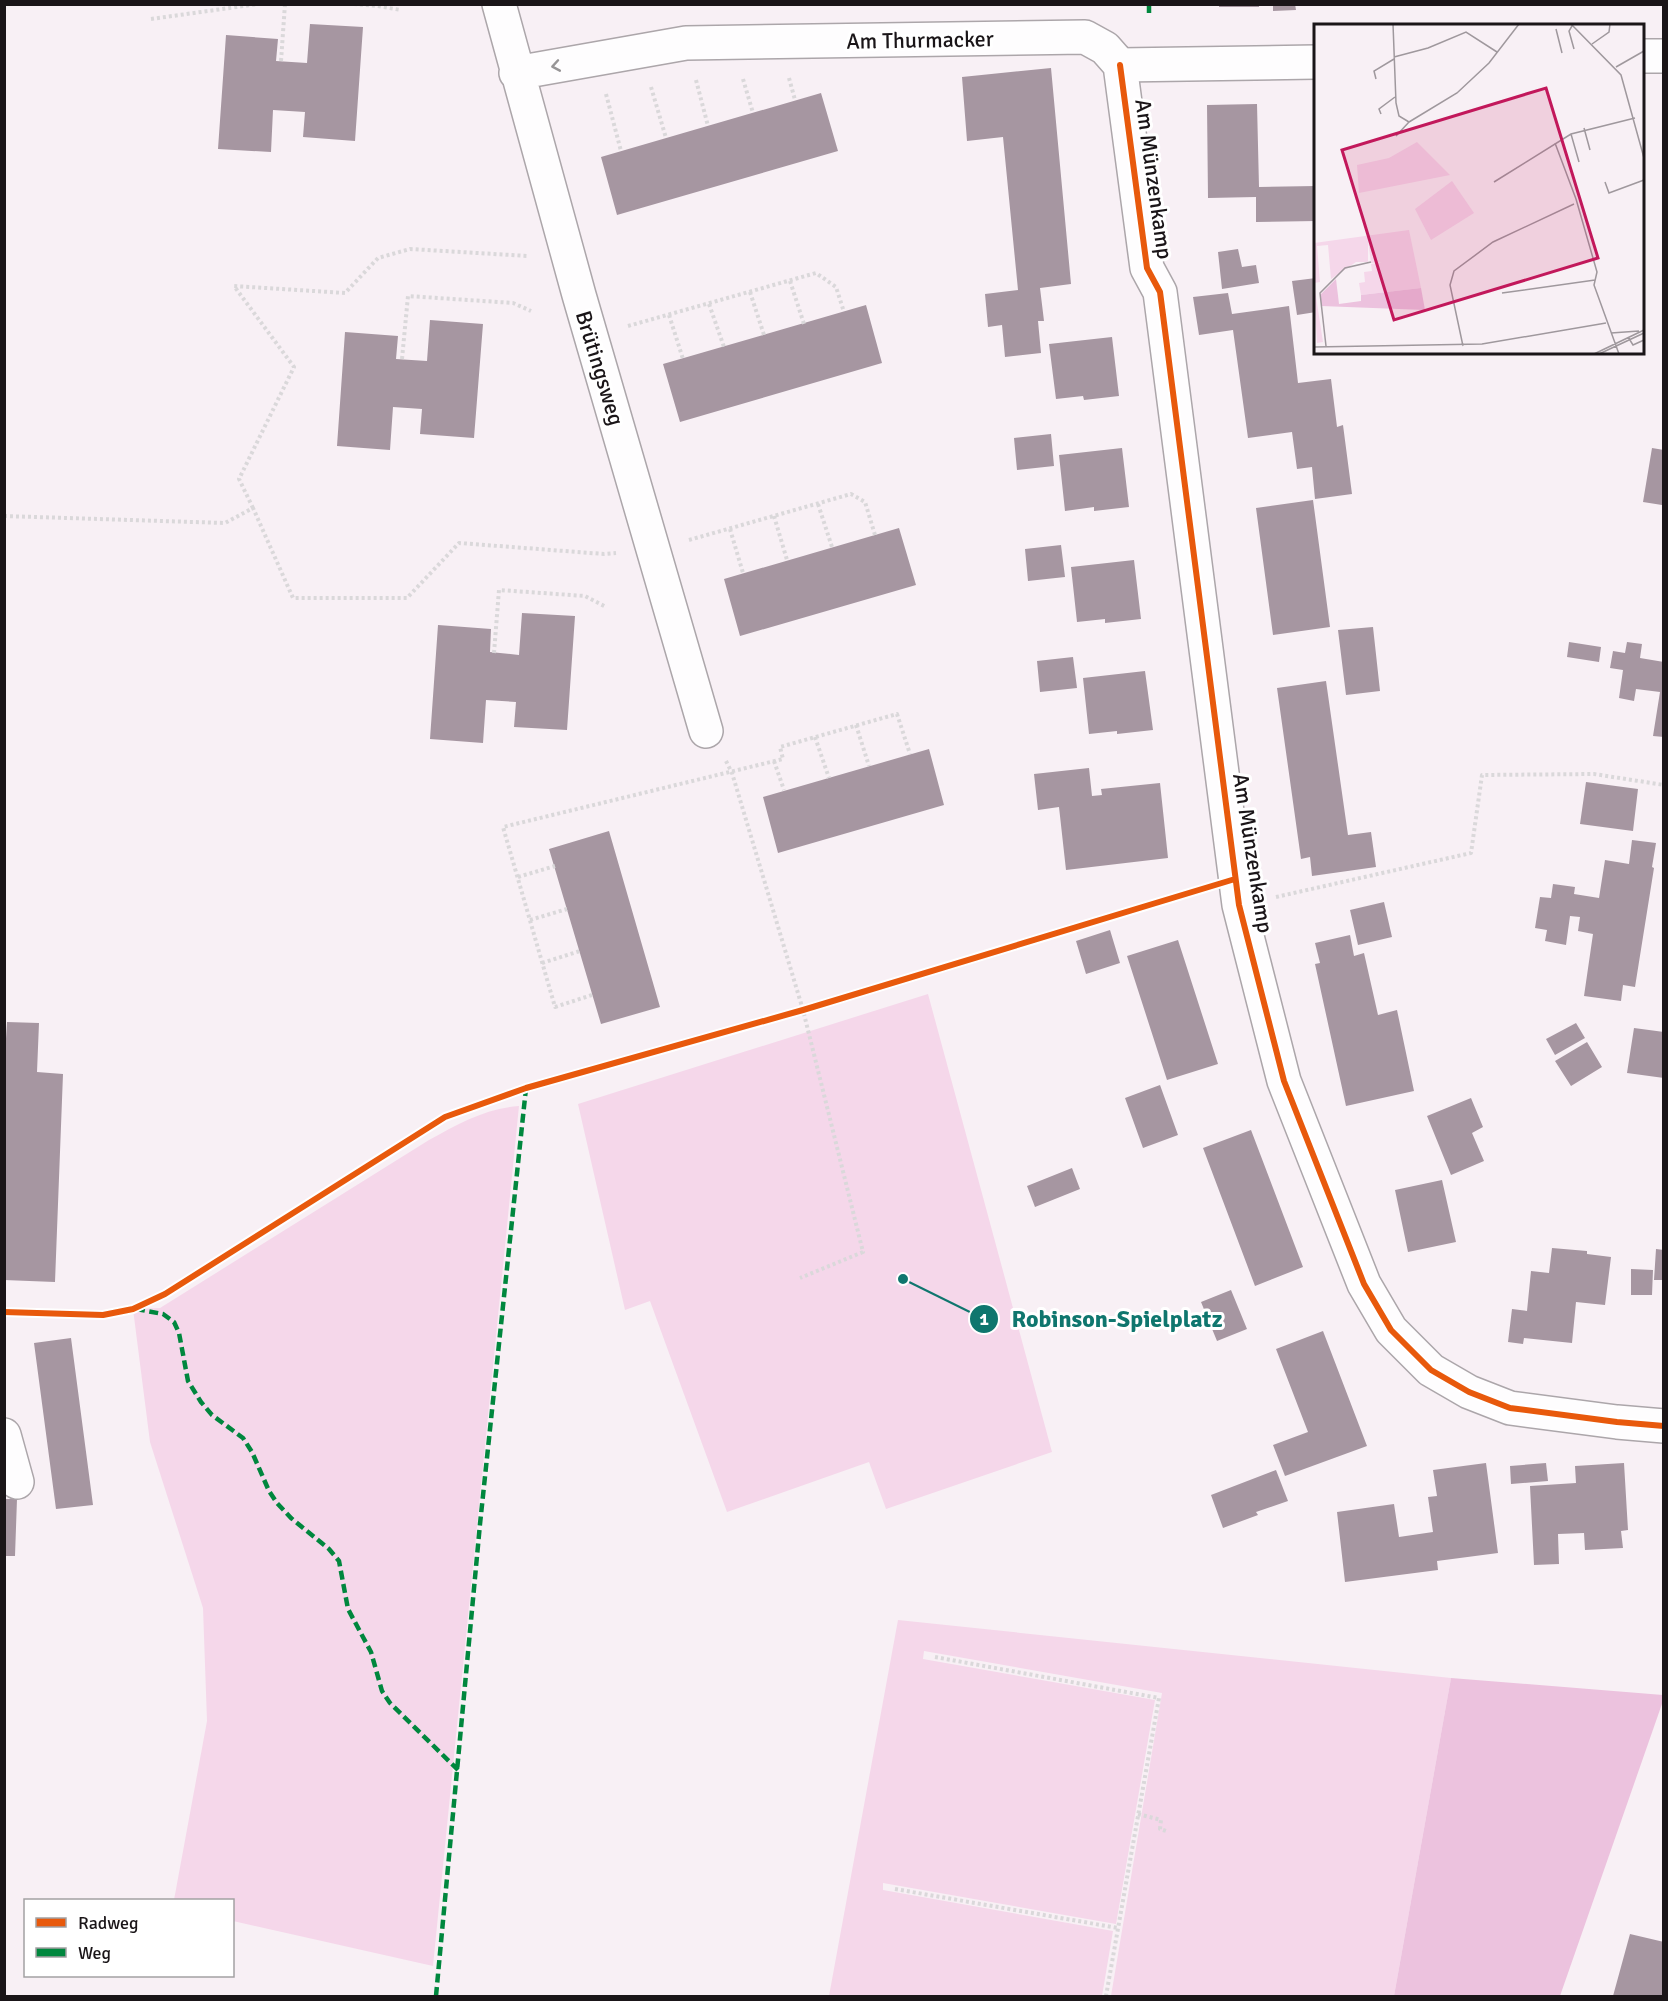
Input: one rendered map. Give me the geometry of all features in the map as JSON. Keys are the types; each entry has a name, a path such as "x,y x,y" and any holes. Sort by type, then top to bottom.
{"street":[{"name":"Brütingsweg","path":"499,4 516,73 579,295 706,731"},
{"name":"Am Thurmacker","path":"516,73 686,43 1085,38 1105,48 1120,65"},
{"path":"1644,56 1664,56"},
{"path":"1120,65 1314,62"},
{"name":"Am Münzenkamp","path":"1120,65 1147,268 1160,292 1164,315 1239,905 1284,1082 1364,1284 1391,1330 1431,1370 1469,1392 1510,1408 1664,1426"},
{"path":"4,1435 17,1482"}],"path":[{"path":"151,19 258,4"},
{"path":"281,61 285,4"},
{"path":"354,4 401,10"},
{"path":"686,43 708,126"},
{"path":"640,51 666,138"},
{"path":"596,59 621,151"},
{"path":"529,256 410,249 378,258 345,293 234,286 294,367 239,479 293,598 407,598 459,543 604,554 625,552"},
{"path":"627,327 816,273 836,287 844,312"},
{"path":"790,281 804,324"},
{"path":"750,292 764,335"},
{"path":"402,359 408,296 513,303 531,311"},
{"path":"709,304 724,347"},
{"path":"669,315 683,359"},
{"path":"688,540 851,494 865,502 875,535"},
{"path":"818,504 832,548"},
{"path":"4,516 225,523 253,508"},
{"path":"774,516 787,560"},
{"path":"730,529 743,573"},
{"path":"494,653 499,590 585,596 606,607"},
{"path":"592,995 555,1007 503,827 783,759 780,747 897,714 910,754"},
{"path":"856,725 869,766"},
{"path":"706,731 732,772 803,1010 862,1252 800,1278"},
{"path":"815,737 829,778"},
{"path":"774,761 784,790"},
{"path":"1239,905 1471,853 1482,775 1594,774 1664,785"},
{"path":"518,877 555,866"},
{"path":"530,920 567,909"},
{"path":"543,963 580,951"},
{"path":"935,1658 1159,1698 1106,1996"},
{"path":"1138,1814 1161,1820 1160,1829 1166,1831"},
{"path":"895,1889 1118,1928"}],"shaded area":[{"path":"928,994 1052,1452 886,1509 869,1462 727,1512 650,1301 625,1310 578,1104"},
{"path":"519,1106 433,1966 234,1921 234,1899 174,1899 207,1721 203,1608 150,1442 133,1309 160,1308 429,1140 472,1118 507,1107"},
{"path":"898,1620 1451,1678 1394,1996 1111,1996 1162,1693 924,1651 923,1659 1155,1700 1116,1924 883,1883 883,1890 1113,1931 1102,1996 829,1996"},
{"path":"1451,1678 1663,1695 1663,1701 1560,1996 1394,1996"}],"building":[{"path":"1219,4 1259,4 1259,7 1219,7"},
{"path":"1273,4 1295,4 1296,10 1273,11"},
{"path":"310,24 363,27 355,141 303,137 305,112 273,110 271,152 218,149 226,35 278,39 276,61 307,63"},
{"path":"1051,68 1071,284 1040,288 1044,321 1038,321 1041,353 1005,357 1002,325 988,327 985,294 1018,290 1003,137 967,141 962,77"},
{"path":"821,93 838,151 617,215 601,157"},
{"path":"1257,104 1259,187 1314,186 1314,221 1256,222 1256,197 1208,198 1207,105"},
{"path":"1238,249 1242,267 1256,265 1259,283 1222,289 1218,252"},
{"path":"1314,278 1314,312 1297,315 1292,281"},
{"path":"1228,293 1232,314 1289,306 1298,383 1331,379 1337,427 1343,425 1352,494 1315,499 1312,467 1297,469 1292,432 1248,438 1233,330 1199,335 1193,297"},
{"path":"866,305 882,363 680,422 663,364"},
{"path":"430,320 483,324 474,438 420,434 422,409 393,407 390,450 337,446 345,332 398,336 396,359 427,361"},
{"path":"1112,337 1119,396 1084,400 1083,396 1056,399 1049,344"},
{"path":"1051,434 1054,466 1017,470 1014,438"},
{"path":"1122,448 1129,507 1094,511 1094,507 1065,511 1059,455"},
{"path":"1652,448 1664,450 1662,505 1643,502"},
{"path":"1313,500 1330,627 1273,635 1256,508"},
{"path":"899,528 916,585 740,636 724,579"},
{"path":"1061,545 1065,577 1028,581 1025,549"},
{"path":"1134,560 1141,619 1105,623 1105,619 1077,622 1071,567"},
{"path":"522,613 575,616 567,730 514,727 516,702 486,700 483,743 430,739 438,625 491,629 490,652 519,655"},
{"path":"1373,627 1380,691 1346,695 1338,630"},
{"path":"1569,642 1601,647 1599,662 1567,657"},
{"path":"1627,642 1642,644 1640,658 1664,662 1664,737 1653,736 1660,692 1636,689 1634,701 1619,698 1623,670 1610,668 1613,651 1625,653"},
{"path":"1073,657 1077,688 1040,692 1037,661"},
{"path":"1145,671 1153,730 1089,734 1083,678"},
{"path":"1326,681 1348,835 1371,832 1376,867 1312,876 1310,857 1301,859 1277,688"},
{"path":"929,749 944,805 778,853 763,797"},
{"path":"1089,768 1092,796 1102,795 1101,789 1160,783 1168,858 1066,870 1059,807 1038,810 1034,774"},
{"path":"1586,782 1638,789 1633,831 1580,824"},
{"path":"609,831 660,1007 601,1024 549,849"},
{"path":"1632,840 1656,843 1635,987 1623,985 1621,1001 1584,996 1593,934 1578,931 1580,917 1570,916 1566,945 1545,941 1547,930 1535,928 1540,897 1551,898 1553,884 1575,887 1574,894 1599,898 1605,860 1629,864"},
{"path":"1384,902 1392,937 1358,945 1350,910"},
{"path":"1110,930 1120,963 1086,974 1076,941"},
{"path":"1350,935 1354,956 1364,953 1378,1015 1397,1010 1414,1091 1346,1106 1315,964 1320,963 1315,943"},
{"path":"1178,940 1218,1064 1167,1080 1127,956"},
{"path":"7,1022 39,1023 37,1072 63,1074 55,1282 4,1280 4,1071"},
{"path":"1576,1023 1585,1038 1555,1055 1546,1039"},
{"path":"1634,1028 1664,1032 1664,1078 1627,1073"},
{"path":"1587,1042 1602,1067 1571,1086 1555,1061"},
{"path":"1160,1085 1178,1135 1143,1148 1125,1098"},
{"path":"1471,1098 1483,1127 1472,1133 1484,1161 1451,1175 1427,1116"},
{"path":"1251,1130 1303,1267 1255,1286 1203,1148"},
{"path":"1072,1168 1080,1189 1035,1207 1027,1186"},
{"path":"1442,1180 1456,1242 1408,1252 1395,1190"},
{"path":"1552,1248 1587,1251 1587,1254 1611,1257 1605,1305 1576,1302 1572,1343 1524,1338 1523,1344 1508,1342 1512,1309 1527,1311 1531,1271 1549,1273"},
{"path":"1656,1249 1664,1250 1664,1280 1654,1280"},
{"path":"1631,1269 1653,1270 1652,1295 1631,1295"},
{"path":"1231,1290 1247,1329 1217,1341 1201,1302"},
{"path":"1323,1331 1367,1446 1285,1476 1273,1445 1308,1432 1276,1349"},
{"path":"71,1338 93,1505 56,1509 34,1343"},
{"path":"1486,1463 1498,1553 1437,1561 1438,1570 1345,1582 1337,1512 1394,1504 1399,1537 1433,1532 1428,1497 1437,1496 1433,1470"},
{"path":"1546,1463 1548,1481 1511,1484 1510,1466"},
{"path":"1624,1463 1628,1530 1621,1531 1623,1548 1585,1550 1584,1533 1558,1534 1559,1564 1534,1565 1530,1486 1576,1483 1575,1466"},
{"path":"1276,1470 1288,1501 1256,1512 1258,1515 1223,1528 1211,1495"},
{"path":"4,1499 17,1499 15,1556 4,1556"},
{"path":"1630,1934 1664,1942 1664,1996 1613,1996"}],"marked path":[{"path":"1149,4 1149,13"},
{"path":"436,1996 480,1524 526,1088"},
{"path":"136,1309 163,1314 174,1322 179,1333 188,1381 201,1402 212,1415 243,1438 277,1503 291,1518 329,1549 339,1561 348,1609 371,1652 382,1691 390,1703 458,1770"}],"cycle path":[{"path":"1120,65 1147,268 1160,292 1239,905 1284,1081 1364,1284 1391,1330 1431,1370 1469,1392 1510,1408 1664,1426"},
{"path":"4,1312 103,1315 133,1309 165,1294 445,1117 526,1088 803,1010 1235,879"}],"place":[{"name":"Robinson-Spielplatz","path":"903,1279"}]}
